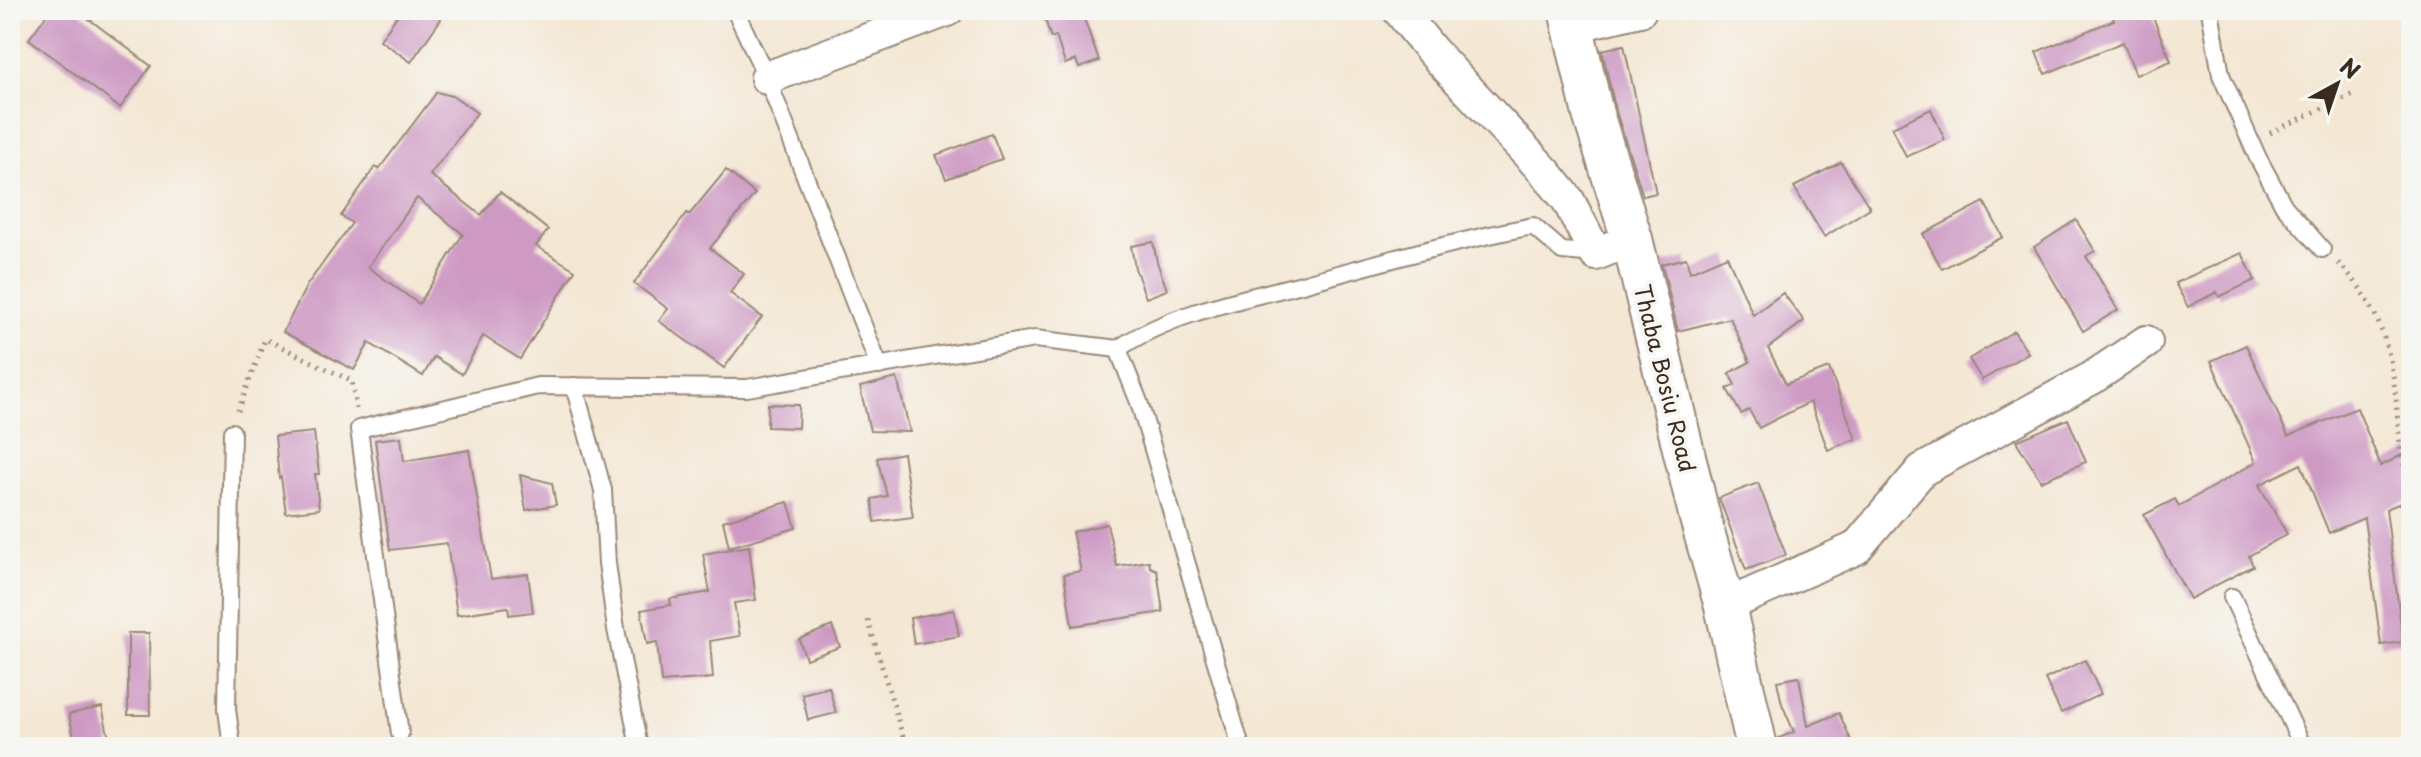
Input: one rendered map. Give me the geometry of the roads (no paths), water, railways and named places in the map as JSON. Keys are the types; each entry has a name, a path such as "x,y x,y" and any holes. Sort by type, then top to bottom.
{"street":[{"path":"767,78 947,10"},
{"path":"1399,10 1432,51 1614,246"},
{"path":"1571,18 1640,10"},
{"name":"Thaba Bosiu Road","path":"1571,18 1593,114 1614,246 1700,518 1725,606 1757,747"},
{"path":"1725,606 1856,548 1922,470 2092,378 2146,342"}],"lane":[{"path":"735,10 767,78 879,366"},
{"path":"2210,10 2221,75 2252,142 2284,206 2322,249"},
{"path":"400,734 359,429 538,386 747,388 1035,339 1118,349 1140,333 1229,303 1477,237 1533,226 1562,251 1614,246"},
{"path":"1118,349 1139,402 1241,747"},
{"path":"574,386 603,490 607,563 616,629 639,747"},
{"path":"232,432 227,709 232,747"},
{"path":"2232,597 2303,747"}]}
